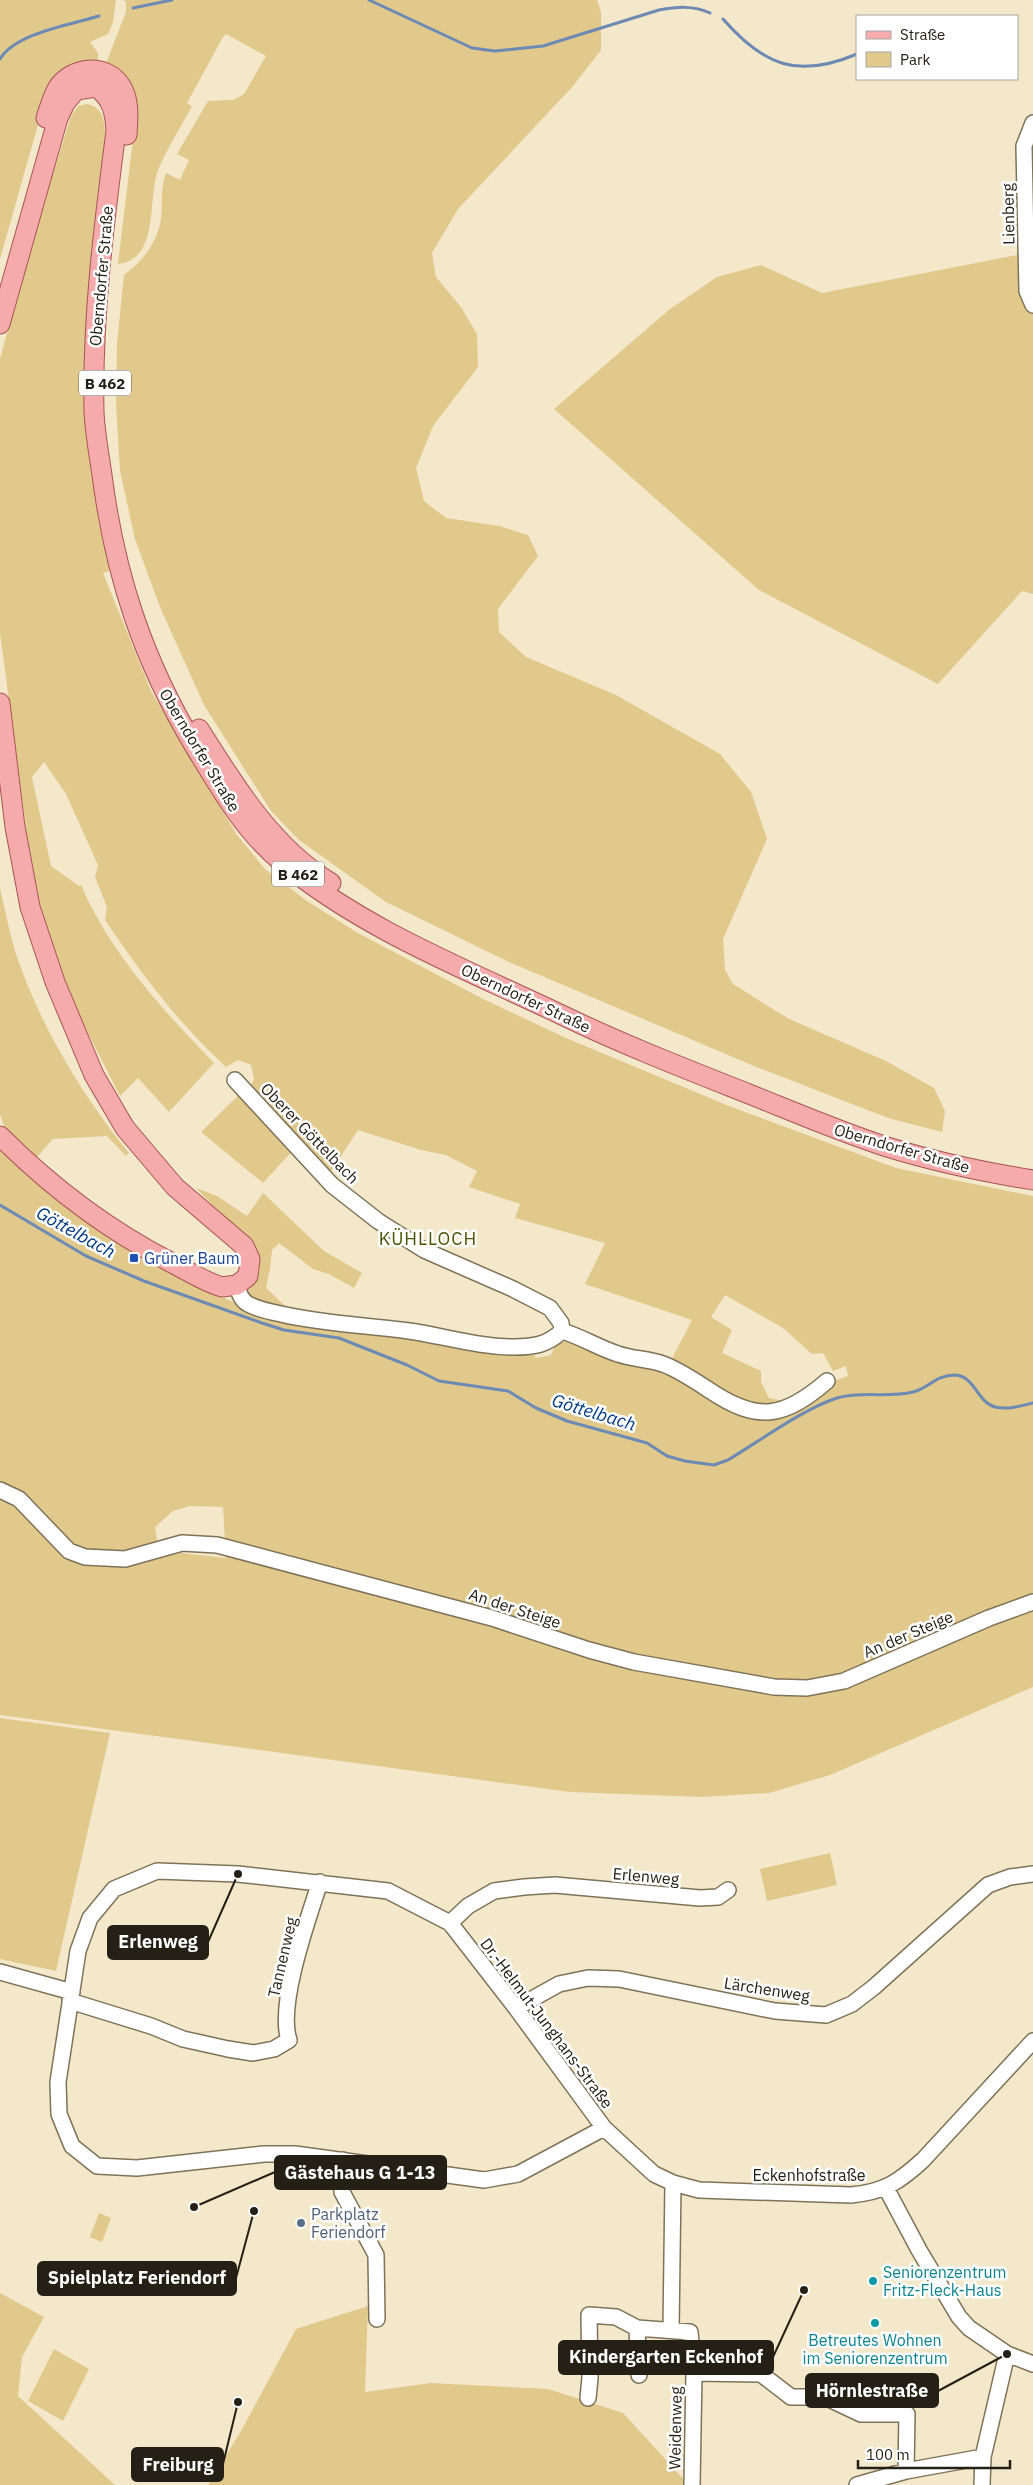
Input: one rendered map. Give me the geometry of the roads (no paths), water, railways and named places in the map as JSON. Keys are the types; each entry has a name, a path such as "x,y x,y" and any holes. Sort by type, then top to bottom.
{"main road":[{"name":"Oberndorfer Straße","path":"0,282 41,135 56,90 63,81 78,71 98,70 119,83 128,103 127,132 109,274 105,380 110,455 125,546 152,636 194,722 260,820 291,852 335,886 377,912 433,942 673,1052 830,1116 926,1146 1033,1169"},
{"name":"Oberndorfer Straße","path":"0,324 58,118 65,103 76,90 96,87 108,98 116,114 116,131 96,301 94,383 94,417 98,454 115,553 143,645 162,689 216,782 249,831 280,861 324,894 371,922 582,1025 663,1061 843,1132 922,1156 1033,1180"},
{"path":"0,704 15,827 30,907 55,982 94,1075"},
{"path":"0,788 12,876 27,936 61,1022 76,1051 94,1075 125,1128 175,1187 236,1238 247,1251 250,1258 250,1271 244,1280 229,1288 213,1284 128,1238 54,1186 0,1136"}],"street":[{"name":"Lienberg","path":"1033,123 1024,146 1027,291 1033,305"},
{"name":"Oberer Göttelbach","path":"235,1080 332,1185 378,1221 424,1250 513,1288 550,1308 561,1323 562,1331"},
{"path":"237,1285 242,1300 249,1305 283,1314 320,1321 410,1331 488,1346 512,1347 537,1344 551,1341 562,1331 618,1354 662,1364 691,1378 722,1398 751,1410 775,1413 790,1408 807,1398 827,1380"},
{"name":"An der Steige","path":"0,1490 18,1499 69,1552 85,1557 125,1559 159,1552 170,1546 189,1543 217,1545 484,1615 625,1660 774,1687 807,1688 844,1681 989,1618 1033,1602"},
{"name":"Dr.-Helmut-Junghans-Straße","path":"157,1871 238,1874 388,1891 450,1923 516,2008 604,2128 518,2174 484,2180 295,2154 264,2154 137,2168 97,2166 72,2146 59,2114 58,2082 78,1951 90,1918 114,1889 157,1871"},
{"name":"Lärchenweg","path":"516,2008 559,1984 588,1978 619,1979 775,2011 826,2015 852,2004 874,1987 988,1885 1010,1877 1033,1874"},
{"name":"Tannenweg","path":"71,1996 183,2039 253,2053 274,2049 290,2040 285,2020 292,1982 306,1926 320,1882"},
{"name":"Erlenweg","path":"450,1923 468,1906 494,1891 524,1887 555,1885 700,1898 718,1897 728,1890"},
{"path":"0,1972 71,1996"},
{"name":"Eckenhofstraße","path":"604,2128 654,2174 673,2183 699,2190 785,2194 851,2195 868,2193 886,2188 905,2177 1033,2041"},
{"path":"343,2160 342,2192 376,2255 377,2319"},
{"path":"671,2329 673,2183"},
{"path":"886,2188 918,2250 959,2317 969,2328 1007,2354 1033,2364"},
{"name":"Weidenweg","path":"588,2398 590,2378 589,2315 616,2317 637,2328 671,2329 690,2332 694,2373 692,2485"},
{"path":"637,2328 639,2375"},
{"path":"982,2485 983,2457 1007,2354"},
{"path":"694,2373 761,2374 791,2397 825,2397 861,2414 907,2414 906,2471"},
{"path":"857,2485 906,2471 983,2457"}],"waterway":[{"path":"133,8 172,0"},
{"path":"369,0 472,48 495,51 543,46 659,10 691,8 710,13"},
{"path":"0,59 8,50 31,36 99,16"},
{"path":"723,19 753,48 783,64 817,66 836,62 856,54"},
{"name":"Göttelbach","path":"0,1205 86,1256 144,1281 284,1330 339,1338 407,1365 439,1381 508,1391 536,1408 567,1421 647,1443 667,1456 685,1461 714,1465 728,1460 796,1417 824,1403 846,1396 904,1394 923,1388 942,1377 962,1376 972,1384 984,1400 995,1407 1010,1408 1033,1403"}],"place":[{"name":"Grüner Baum","path":"134,1258"},
{"name":"Erlenweg","path":"238,1874"},
{"name":"Gästehaus G 1-13","path":"194,2207"},
{"name":"Spielplatz Feriendorf","path":"254,2211"},
{"name":"Parkplatz Feriendorf","path":"301,2223"},
{"name":"Seniorenzentrum Fritz-Fleck-Haus","path":"873,2281"},
{"name":"Kindergarten Eckenhof","path":"804,2290"},
{"name":"Betreutes Wohnen im Seniorenzentrum","path":"875,2323"},
{"name":"Hörnlestraße","path":"1007,2354"},
{"name":"Freiburg","path":"238,2402"}],"district":[{"name":"KÜHLLOCH","path":"428,1238"}]}
